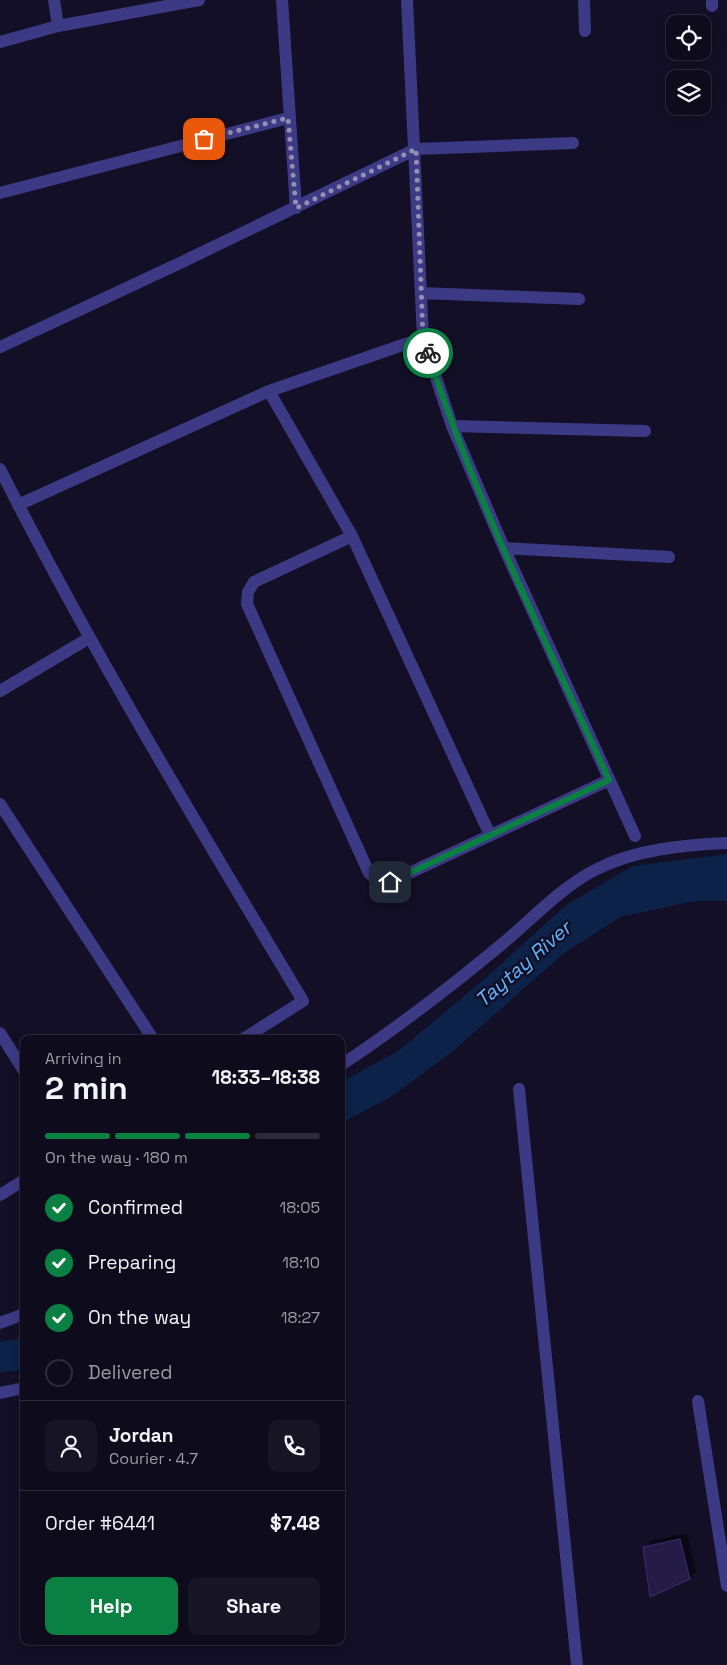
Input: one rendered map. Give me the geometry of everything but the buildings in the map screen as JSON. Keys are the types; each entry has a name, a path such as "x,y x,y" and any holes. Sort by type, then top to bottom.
{"street":[{"path":"54,0 58,26"},
{"path":"0,42 58,26 198,0"},
{"path":"282,0 288,118 296,208"},
{"path":"407,0 416,149 423,338 452,426 504,548 635,836"},
{"path":"584,0 585,31"},
{"path":"0,194 288,118"},
{"path":"0,347 296,208 416,149 573,143"},
{"path":"421,293 579,298"},
{"path":"18,505 269,391 423,338"},
{"path":"269,391 352,536 490,835"},
{"path":"452,426 645,431"},
{"path":"0,469 89,638 156,755 303,1001 249,1035"},
{"path":"352,536 254,582 248,592 247,604 368,873 378,881 390,882 609,780"},
{"path":"504,548 670,556"},
{"path":"0,691 89,638"},
{"path":"0,804 150,1035"},
{"path":"345,1062 395,1030 508,939 560,894 597,869 642,854 700,844 727,843"},
{"path":"0,1034 20,1065"},
{"path":"519,1089 577,1665"},
{"path":"0,1195 20,1182"},
{"path":"0,1323 20,1316"},
{"path":"0,1393 20,1389"},
{"path":"698,1401 727,1586"}],"water":[{"name":"Taytay River","path":"727,854 727,901 695,901 620,917 563,954 453,1051 391,1097 345,1121 345,1080 398,1051 488,976 566,905 633,866"},
{"path":"20,1336 20,1370 0,1373 0,1342"}],"way so far":[{"path":"204,139 288,118 296,208 416,149 423,338 428,353"}],"route":[{"path":"390,882 609,780 504,548 452,426 428,353"}]}
